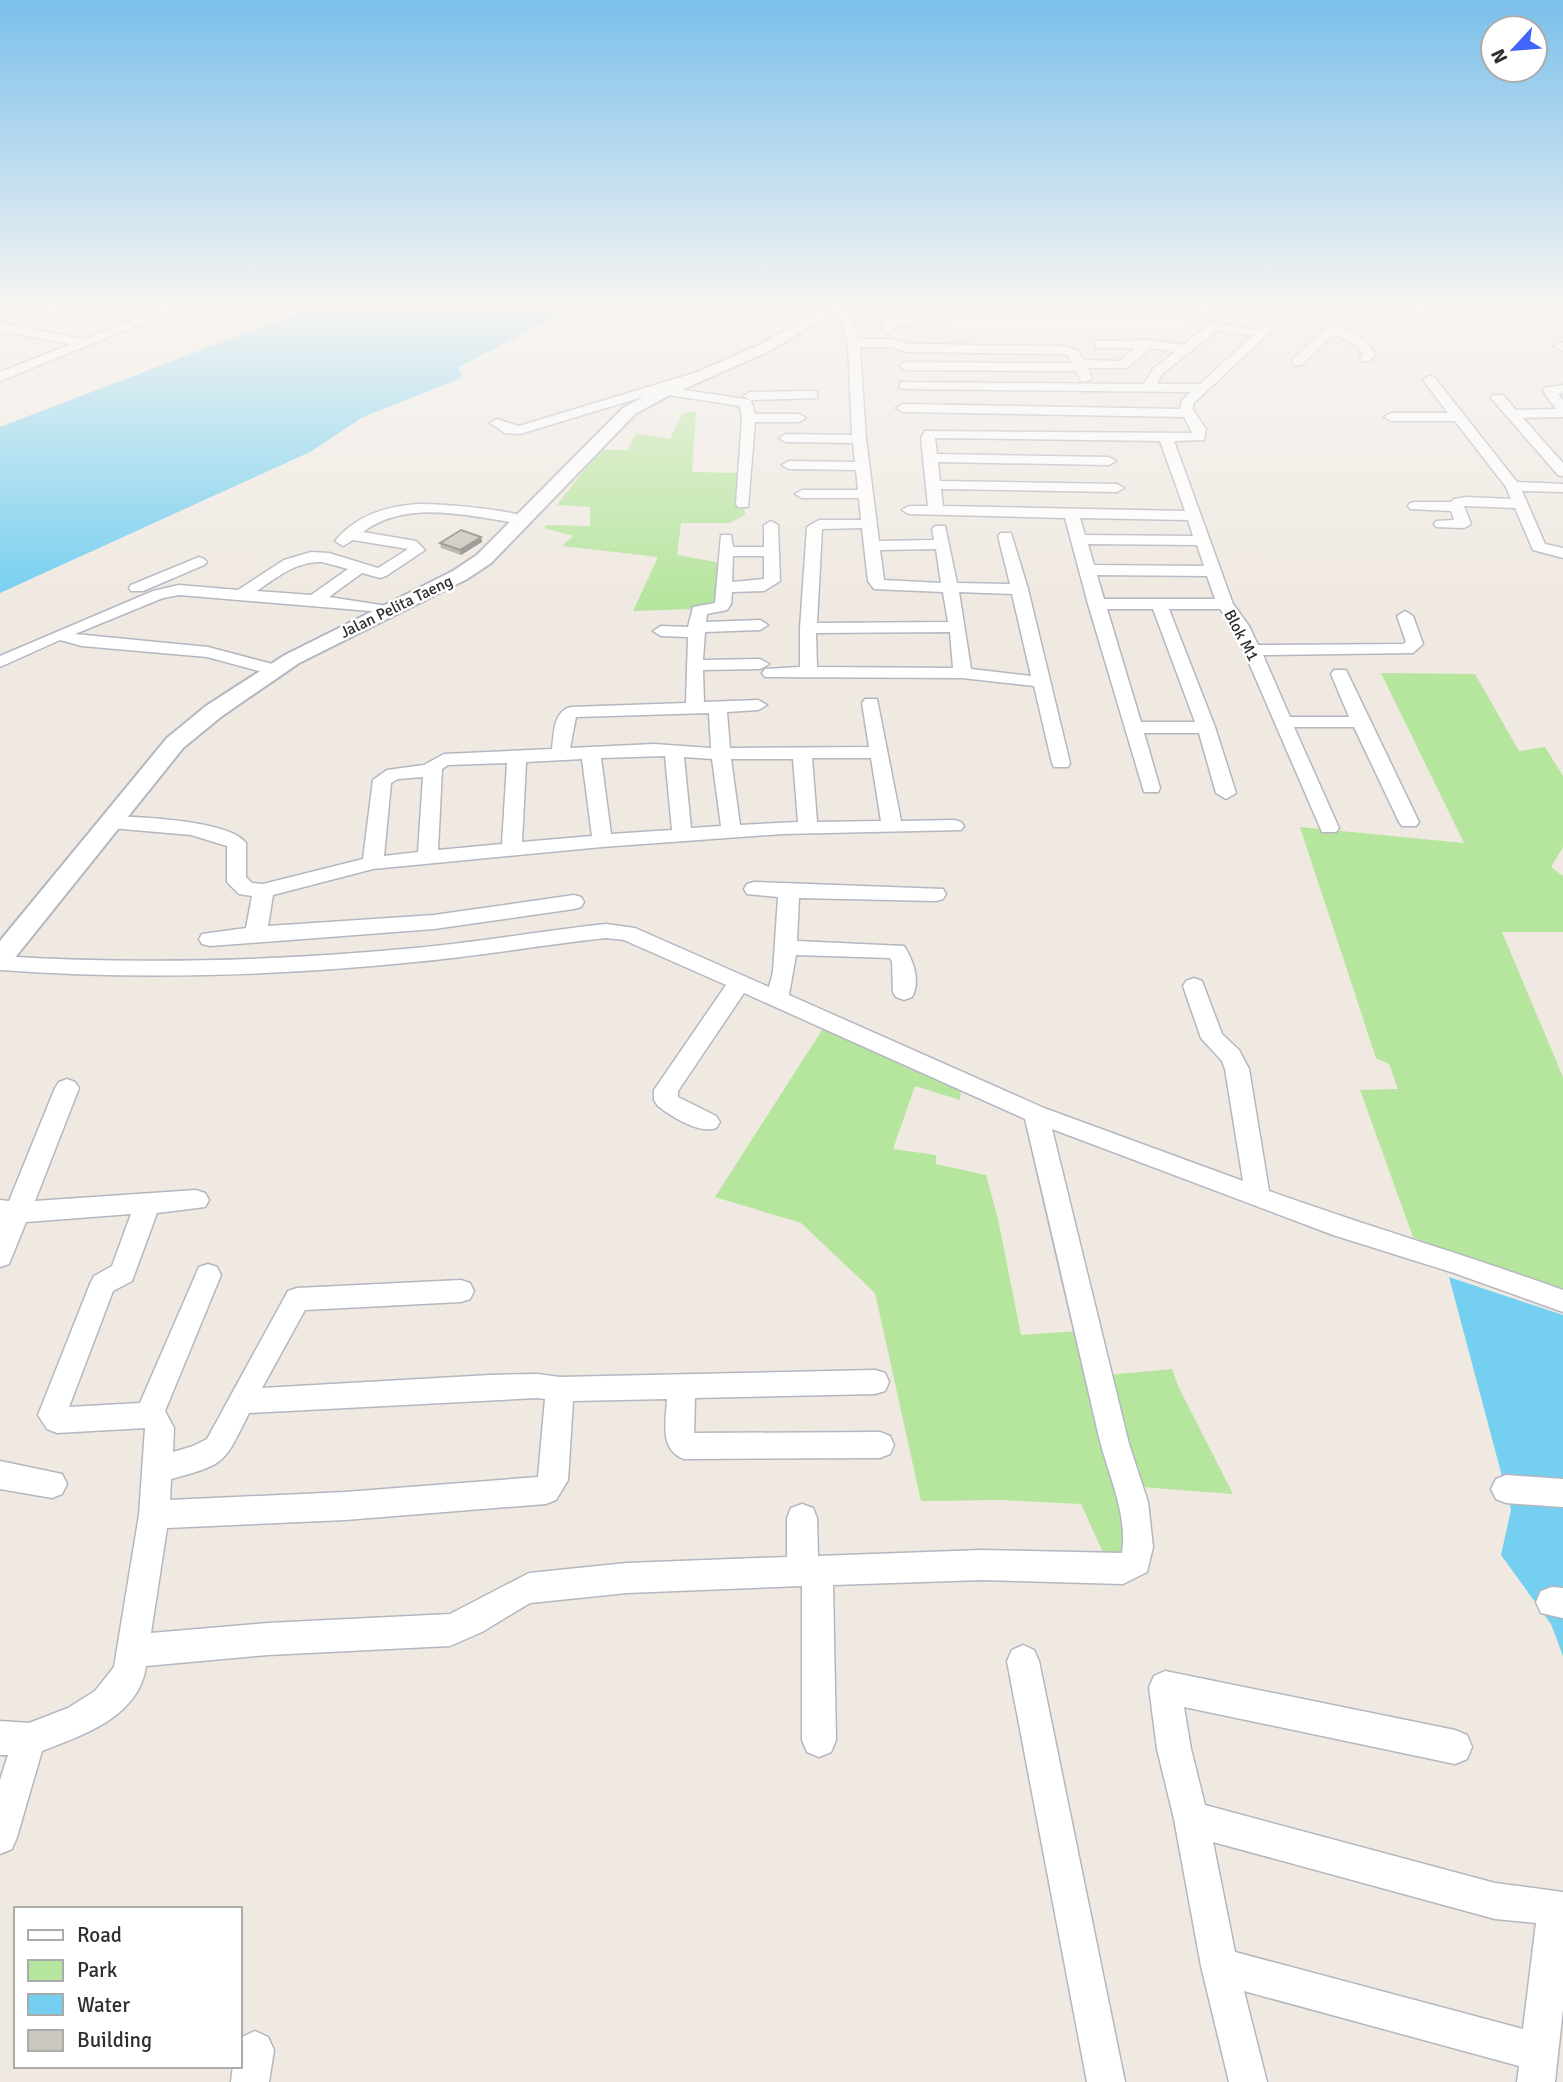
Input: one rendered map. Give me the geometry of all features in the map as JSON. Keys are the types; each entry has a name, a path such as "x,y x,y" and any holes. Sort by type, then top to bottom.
{"street":[{"path":"497,423 517,431 602,405"},
{"name":"Jalan Pelita Taeng","path":"0,961 175,743 274,670 476,564 499,545 629,411 640,405"},
{"path":"743,504 748,405"},
{"path":"857,405 865,494 876,581 880,586 1020,589"},
{"path":"936,510 928,438 930,434 1166,438 1201,436 1188,413 1187,405"},
{"path":"1449,405 1513,486 1538,547 1563,553"},
{"path":"1504,405 1563,472"},
{"path":"903,408 1188,413"},
{"path":"1088,411 1101,437 1124,515"},
{"path":"1512,414 1563,411"},
{"path":"1391,417 1458,417"},
{"path":"749,418 799,418"},
{"path":"786,438 859,439"},
{"name":"Blok M1","path":"1166,438 1225,604 1241,626 1329,828"},
{"path":"930,458 1109,461"},
{"path":"789,465 863,466"},
{"path":"934,485 1117,488"},
{"path":"1513,486 1563,488"},
{"path":"408,492 442,511"},
{"path":"802,494 865,494"},
{"path":"1456,507 1459,502 1467,501 1522,504"},
{"path":"1415,506 1456,507"},
{"path":"1441,524 1464,524 1456,507"},
{"path":"909,510 1195,516"},
{"path":"239,596 292,563 324,556 373,519 391,512 442,511 523,520"},
{"path":"1072,515 1151,788"},
{"path":"810,672 807,658 808,628 815,527 828,524 869,524"},
{"path":"724,587 768,585 772,581 771,525"},
{"path":"324,556 359,568 385,572 417,549 406,543 350,535"},
{"path":"1006,536 1061,763"},
{"path":"872,545 942,537 952,588 962,673"},
{"path":"1078,539 1203,541"},
{"path":"695,708 696,629 700,609 723,605 726,545 771,551"},
{"path":"0,648 199,562"},
{"path":"314,600 359,568"},
{"path":"1087,570 1213,571"},
{"path":"0,662 147,599 179,590 314,600 388,610"},
{"path":"105,602 147,599"},
{"path":"1096,604 1225,604"},
{"path":"1159,604 1206,727 1227,793"},
{"path":"1252,650 1407,649 1415,644 1405,616"},
{"path":"661,631 760,625"},
{"path":"808,628 957,627"},
{"path":"58,635 82,641 208,652 274,670"},
{"path":"694,665 810,672 962,673 1040,682"},
{"path":"1340,674 1360,722 1409,822"},
{"path":"871,703 892,827"},
{"path":"560,756 566,718 571,712 758,705"},
{"path":"718,707 731,830"},
{"path":"1282,722 1360,722"},
{"path":"1134,729 1206,727"},
{"path":"428,857 433,770 435,764 443,760 654,750 721,754 880,752"},
{"path":"802,752 808,827"},
{"path":"674,753 682,834"},
{"path":"591,754 602,841"},
{"path":"512,851 517,758"},
{"path":"373,863 382,779 394,774 433,770"},
{"path":"111,822 186,828 228,839 236,843 238,849 235,868 237,881 246,889 262,891 373,863 428,857 731,830 954,826"},
{"path":"754,889 936,894"},
{"path":"256,934 262,891"},
{"path":"777,998 784,972 789,891"},
{"path":"210,939 435,922 574,902"},
{"path":"0,961 62,969 288,966 416,955 606,931 628,933 1036,1114 1258,1197 1563,1301"},
{"path":"786,948 896,951 903,962 904,992"},
{"path":"708,1122 666,1100 666,1090 740,982"},
{"path":"1194,986 1212,1038 1231,1056 1237,1069 1258,1197"},
{"path":"0,1256 10,1211 67,1088"},
{"path":"133,1651 268,1639 450,1630 474,1621 515,1593 529,1588 627,1578 982,1565 1123,1569 1136,1562 1139,1538 1130,1490 1115,1444 1036,1114"},
{"path":"10,1211 196,1200"},
{"path":"0,1837 14,1739 79,1720 107,1703 128,1673 154,1515 160,1428 149,1415 57,1420 52,1415 103,1284 123,1273 148,1203"},
{"path":"149,1415 208,1275"},
{"path":"156,1469 200,1458 217,1448 297,1299 461,1291"},
{"path":"241,1400 265,1401 490,1387 537,1386 560,1389 874,1382"},
{"path":"681,1387 680,1441 684,1446 880,1446"},
{"path":"154,1515 345,1506 546,1490 555,1471 560,1389"},
{"path":"0,1475 52,1484"},
{"path":"1506,1489 1563,1493"},
{"path":"802,1518 810,1571 819,1740"},
{"path":"1023,1661 1106,2082"},
{"path":"1248,2082 1219,1966 1191,1819 1174,1749 1165,1688 1455,1747"},
{"path":"1191,1819 1495,1901 1560,1908 1538,2068 1219,1966"}],"green space":[{"path":"696,411 692,472 739,473 745,515 730,523 681,523 677,555 722,563 723,608 633,611 658,557 562,546 573,536 544,528 546,525 590,526 590,507 557,505 600,450 628,450 636,433 670,439 682,414"},
{"path":"1381,673 1475,674 1519,751 1545,747 1563,776 1563,847 1551,867 1563,876 1563,932 1502,932 1563,1077 1563,1296 1413,1237 1360,1090 1398,1089 1389,1064 1376,1058 1300,827 1464,843"},
{"path":"824,1027 961,1091 960,1100 915,1086 893,1149 936,1155 936,1164 986,1175 998,1219 1021,1335 1079,1331 1108,1375 1172,1369 1233,1494 1128,1486 1134,1556 1110,1568 1081,1504 1001,1500 921,1501 875,1293 801,1223 715,1197"}],"water":[{"path":"57,405 393,405 363,417 310,452 0,593 0,427"},
{"path":"1449,1277 1563,1315 1563,1656 1551,1624 1501,1555 1511,1510"}],"building":[{"path":"461,530 481,537 460,550 440,543"}]}
